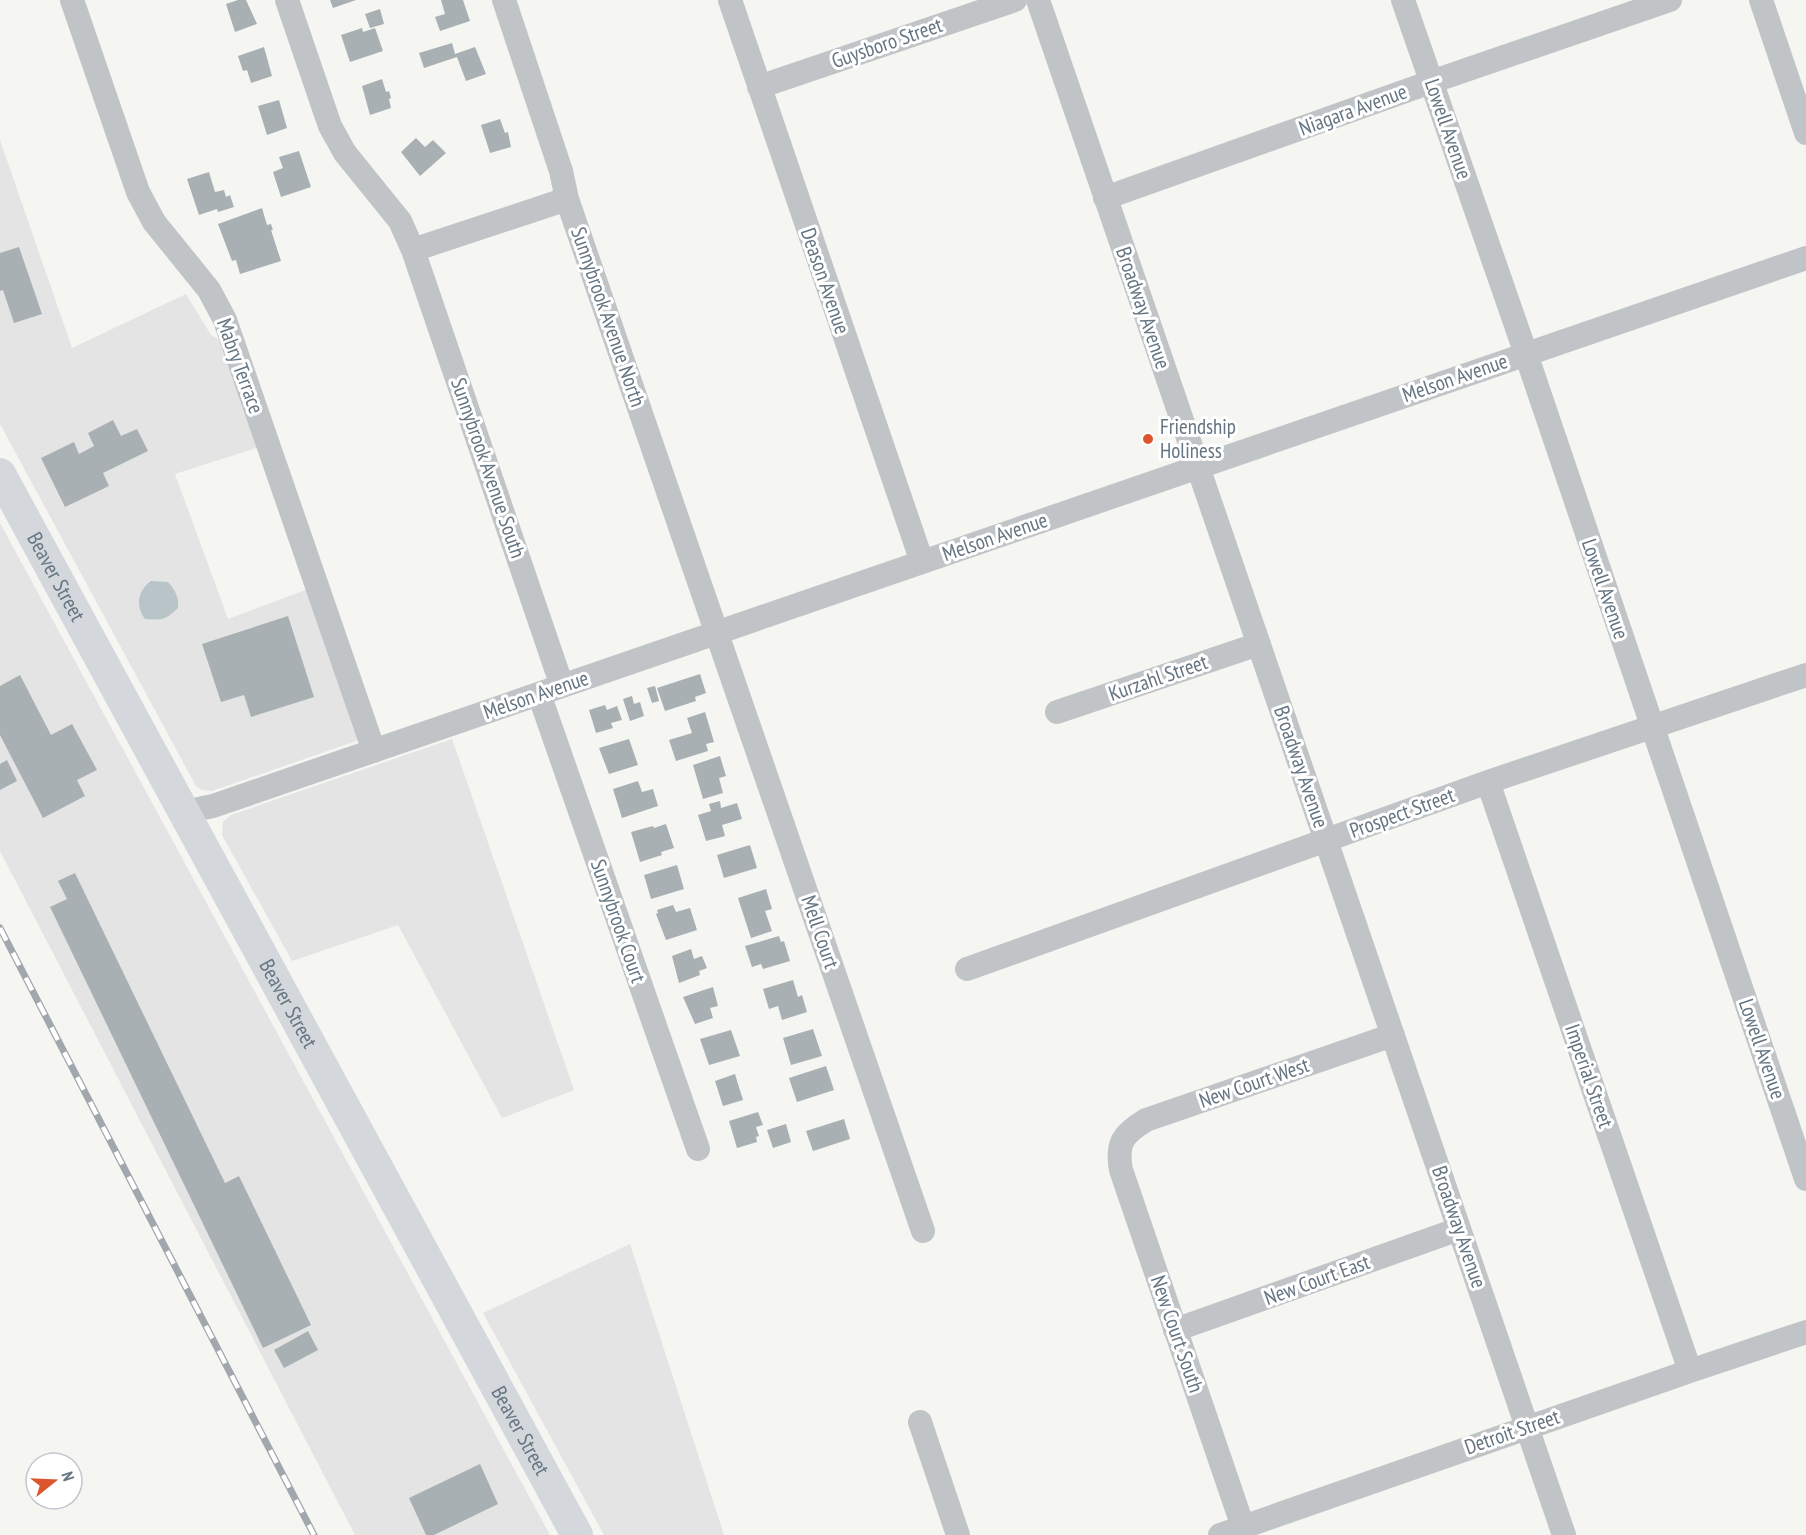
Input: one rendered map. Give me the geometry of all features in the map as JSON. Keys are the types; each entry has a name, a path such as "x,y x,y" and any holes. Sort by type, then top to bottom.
{"main road":[{"name":"Beaver Street","path":"0,474 577,1535"}],"street":[{"name":"Mabry Terrace","path":"72,0 138,192 154,222 209,290 225,320 374,750"},
{"name":"Sunnybrook Avenue South","path":"287,0 330,126 345,153 400,221 413,250 562,686"},
{"name":"Sunnybrook Avenue North","path":"504,0 561,171 567,199 716,633"},
{"name":"Deason Avenue","path":"729,0 922,562"},
{"name":"Guysboro Street","path":"759,87 1015,0"},
{"name":"Broadway Avenue","path":"1038,0 1564,1535"},
{"name":"Lowell Avenue","path":"1403,0 1526,354 1806,1179"},
{"name":"Niagara Avenue","path":"1105,198 1670,0"},
{"path":"1761,0 1806,133"},
{"path":"413,250 567,199"},
{"name":"Melson Avenue","path":"184,812 213,806 1806,258"},
{"name":"Mell Court","path":"716,633 923,1231"},
{"name":"Kurzahl Street","path":"1057,711 1259,644"},
{"name":"Prospect Street","path":"967,969 1488,782 1806,675"},
{"name":"Sunnybrook Court","path":"539,694 698,1149"},
{"name":"Imperial Street","path":"1488,782 1690,1371"},
{"name":"New Court West","path":"1122,1140 1132,1128 1146,1120 1393,1035"},
{"name":"New Court South","path":"1122,1140 1118,1154 1121,1170 1243,1527"},
{"name":"New Court East","path":"1175,1330 1459,1229"},
{"name":"Detroit Street","path":"1220,1535 1806,1332"},
{"path":"920,1422 958,1535"}],"shaded area":[{"path":"0,140 72,348 186,294 211,335 224,342 262,446 175,474 228,619 311,588 362,739 212,791 202,790 196,786 0,424"},
{"path":"0,523 550,1535 355,1535 0,851"},
{"path":"151,581 168,582 175,591 178,608 170,615 163,618 145,619 142,614 139,599 143,589"},
{"path":"452,739 574,1090 502,1118 398,925 292,961 222,835 223,822 231,815"},
{"path":"630,1244 724,1535 604,1535 483,1313"}],"building":[{"path":"246,0 257,24 235,32 226,4"},
{"path":"330,0 356,0 333,8"},
{"path":"441,0 463,0 470,21 440,31 435,17 445,14"},
{"path":"380,9 384,24 370,28 365,14"},
{"path":"362,28 363,32 375,28 383,51 350,62 341,35"},
{"path":"452,43 455,54 475,47 486,74 466,81 457,57 424,68 419,53"},
{"path":"264,47 272,76 251,83 247,70 243,71 238,56"},
{"path":"382,79 386,92 389,91 391,108 370,115 362,86"},
{"path":"279,100 287,128 267,135 258,106"},
{"path":"500,119 505,133 508,132 511,147 490,153 481,125"},
{"path":"416,138 425,147 433,140 446,153 420,176 401,152"},
{"path":"299,151 311,187 281,197 273,172 283,168 279,157"},
{"path":"209,172 215,192 224,190 226,197 230,195 234,207 218,212 217,209 199,215 187,179"},
{"path":"262,208 267,225 271,224 281,261 240,274 236,260 232,261 218,224"},
{"path":"19,247 42,314 14,323 3,290 0,291 0,253"},
{"path":"113,420 121,436 137,429 148,451 103,473 109,486 65,507 41,458 74,442 79,454 94,446 88,433"},
{"path":"288,616 314,697 251,717 244,695 221,702 202,644"},
{"path":"700,674 706,693 695,697 696,701 665,711 657,688"},
{"path":"20,675 51,735 72,724 97,770 77,780 85,796 43,818 0,735 0,686"},
{"path":"655,686 659,701 652,703 647,688"},
{"path":"632,696 634,704 640,702 644,716 630,721 623,699"},
{"path":"605,705 607,710 617,706 622,720 611,723 613,728 596,733 589,710"},
{"path":"705,712 714,742 706,744 708,751 676,761 669,740 692,733 687,718"},
{"path":"629,739 638,765 609,774 599,748"},
{"path":"720,756 726,776 719,778 723,793 703,799 693,765"},
{"path":"7,760 17,781 0,790 0,764"},
{"path":"638,781 642,792 653,789 658,806 622,818 613,789"},
{"path":"720,801 721,808 737,803 742,819 722,825 725,836 706,841 698,815 711,811 709,804"},
{"path":"666,824 674,848 661,852 662,855 640,862 631,832"},
{"path":"750,845 757,868 724,878 717,855"},
{"path":"677,865 684,889 651,899 644,875"},
{"path":"75,873 225,1183 239,1176 311,1325 263,1348 50,907 67,899 58,881"},
{"path":"766,889 772,909 765,911 772,931 751,938 738,898"},
{"path":"673,905 676,912 690,908 697,930 666,940 656,914 657,910"},
{"path":"779,936 781,942 784,941 790,961 763,969 761,964 752,967 745,946"},
{"path":"691,949 694,959 702,956 707,968 699,971 700,975 679,983 672,956"},
{"path":"793,980 798,997 802,995 807,1012 782,1020 778,1006 769,1009 763,989"},
{"path":"713,987 718,1006 710,1008 713,1018 695,1024 683,997"},
{"path":"813,1029 822,1056 791,1065 783,1038"},
{"path":"731,1030 740,1056 709,1065 700,1039"},
{"path":"826,1066 834,1090 797,1102 789,1078"},
{"path":"735,1074 743,1100 723,1106 715,1081"},
{"path":"758,1112 763,1125 756,1127 759,1136 756,1137 757,1142 737,1148 729,1121"},
{"path":"844,1119 850,1139 813,1151 806,1131"},
{"path":"786,1124 791,1142 773,1148 767,1130"},
{"path":"308,1331 318,1350 284,1368 274,1350"},
{"path":"480,1464 498,1504 434,1535 426,1535 409,1498"}],"railway":[{"path":"0,928 314,1535"}],"place":[{"name":"Friendship Holiness","path":"1148,439"}]}
